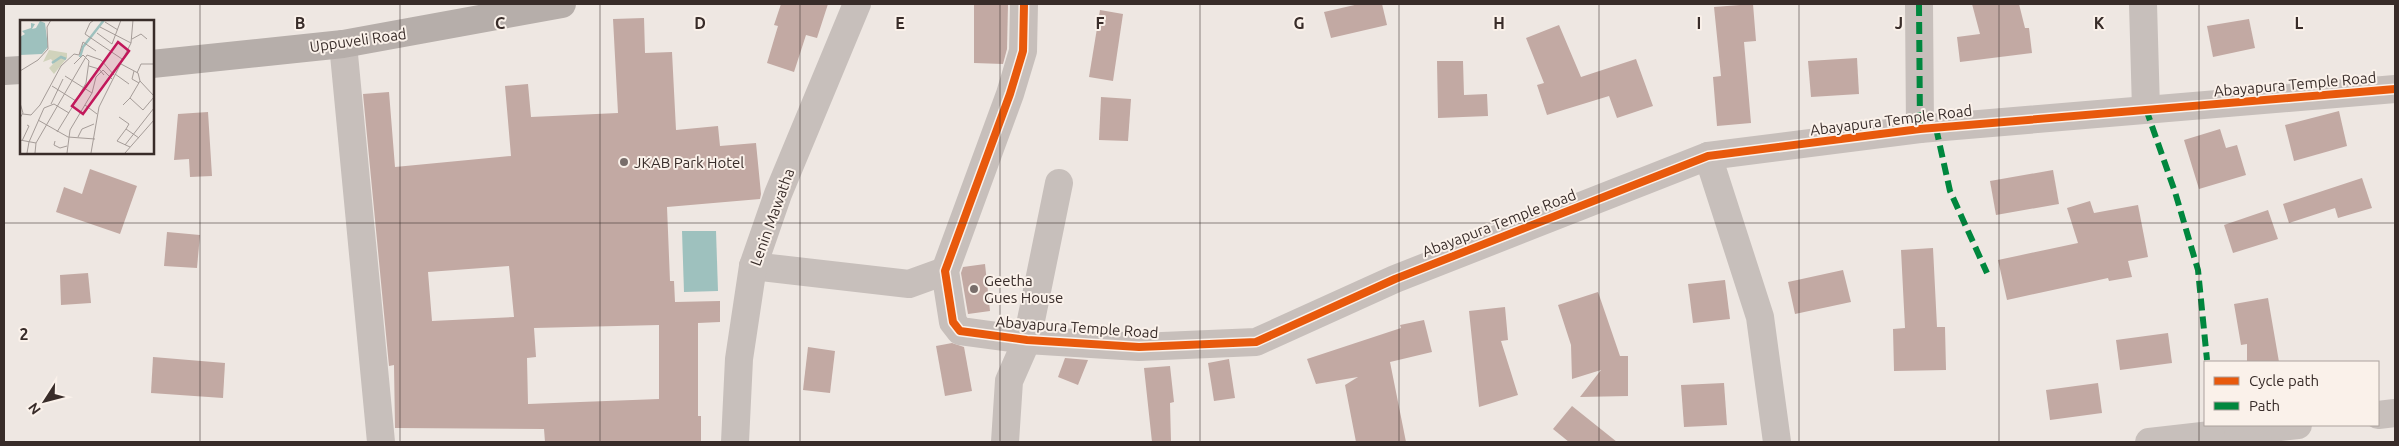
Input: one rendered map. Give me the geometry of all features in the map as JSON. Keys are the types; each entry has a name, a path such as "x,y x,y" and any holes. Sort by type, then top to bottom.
{"main road":[{"name":"Uppuveli Road","path":"154,64 343,44 493,11 562,4"},
{"path":"4,71 20,70"}],"street":[{"name":"Lenin Mawatha","path":"735,442 740,359 753,266 778,194 857,4"},
{"name":"Abayapura Temple Road","path":"1024,4 1023,51 1010,94 945,271 953,322 960,330 1027,340 1139,347 1256,342 1395,279 1708,156 1920,129 2395,89"},
{"path":"1919,4 1920,129"},
{"path":"2143,4 2146,109"},
{"path":"343,44 381,442"},
{"path":"1708,156 1760,318 1777,442"},
{"path":"1005,442 1009,381 1027,340 1059,183"},
{"path":"753,266 909,284 945,271"},
{"path":"2379,416 2395,413"},
{"path":"2149,442 2211,439 2292,426"}],"water":[{"path":"682,231 716,231 718,291 684,292"}],"building":[{"path":"781,4 828,4 817,38 806,35 794,72 767,63 778,26 774,25"},
{"path":"974,4 1008,4 1007,49 1003,64 974,63"},
{"path":"1359,4 1382,4 1387,25 1331,38 1324,12"},
{"path":"1753,4 1756,41 1744,42 1751,123 1717,126 1713,77 1721,76 1714,7"},
{"path":"1972,4 2019,4 2025,28 2029,28 2032,53 1960,62 1957,37 1980,34"},
{"path":"1100,10 1123,14 1113,81 1089,77"},
{"path":"644,18 645,53 672,52 676,130 718,126 720,146 756,143 760,199 667,207 670,281 674,281 675,302 720,301 720,322 698,323 698,416 701,416 701,442 545,442 544,429 395,428 394,365 389,366 363,94 389,92 395,167 511,156 505,86 528,84 531,117 618,113 613,19","holes":["509,266 514,317 432,321 428,272","659,325 659,399 528,404 527,358 536,357 534,328"]},
{"path":"2249,19 2255,48 2213,57 2207,26"},
{"path":"1559,25 1581,77 1636,59 1653,106 1617,118 1609,96 1547,115 1537,85 1544,83 1526,38"},
{"path":"1857,58 1859,94 1811,97 1808,61"},
{"path":"1437,61 1463,61 1464,95 1487,94 1488,116 1438,118"},
{"path":"1101,97 1131,99 1128,141 1099,140"},
{"path":"2339,111 2347,146 2294,161 2285,125"},
{"path":"208,112 212,176 190,177 189,159 174,160 178,114"},
{"path":"2220,129 2226,148 2237,145 2246,175 2199,189 2184,140"},
{"path":"90,169 137,186 120,234 56,212 64,187 82,194"},
{"path":"2053,170 2059,204 1996,215 1990,181"},
{"path":"2362,178 2372,208 2338,218 2335,208 2289,223 2283,204"},
{"path":"2090,201 2094,213 2138,205 2148,257 2128,261 2132,277 2109,281 2108,278 2007,300 1998,260 2078,243 2067,208"},
{"path":"2268,210 2278,239 2233,253 2224,225"},
{"path":"167,232 200,235 197,268 164,266"},
{"path":"1933,248 1937,327 1945,327 1946,370 1894,371 1893,329 1905,328 1901,250"},
{"name":"Geetha Gues House","path":"985,264 990,311 968,314 961,273 963,267"},
{"path":"1843,270 1851,302 1795,314 1788,282"},
{"path":"88,273 91,303 61,305 60,275"},
{"path":"1725,280 1730,319 1693,323 1688,284"},
{"path":"1598,292 1620,356 1628,356 1628,396 1580,397 1601,370 1572,379 1571,345 1558,305"},
{"path":"2268,298 2279,361 2247,361 2247,344 2241,345 2234,304"},
{"path":"1505,307 1508,340 1501,341 1518,395 1479,407 1469,311"},
{"path":"1424,320 1432,352 1390,362 1406,442 1356,442 1345,385 1358,377 1316,384 1307,359 1401,328 1400,325"},
{"path":"2168,333 2172,363 2120,370 2116,340"},
{"path":"952,343 964,347 972,391 945,396 936,346"},
{"path":"808,347 835,351 830,393 803,390"},
{"path":"153,357 225,363 223,398 151,393"},
{"path":"1065,358 1088,360 1078,385 1058,377"},
{"path":"1229,359 1235,398 1214,401 1208,363"},
{"path":"1170,366 1174,402 1170,403 1171,442 1152,442 1144,368"},
{"path":"1724,383 1727,425 1684,427 1681,385"},
{"path":"2098,383 2102,413 2050,420 2046,390"},
{"path":"1572,406 1617,442 1569,442 1553,429"}],"marked path":[{"path":"1919,4 1920,129"},
{"path":"2146,109 2175,192 2198,270 2207,360"},
{"path":"1936,128 1950,191 1987,273"}],"cycle path":[{"path":"1024,4 1023,51 1010,94 945,271 953,322 960,331 1027,340 1139,347 1256,342 1395,279 1708,156 1920,129 2395,89"}],"place":[{"name":"JKAB Park Hotel","path":"624,162"},
{"name":"Geetha Gues House","path":"974,289"}]}
